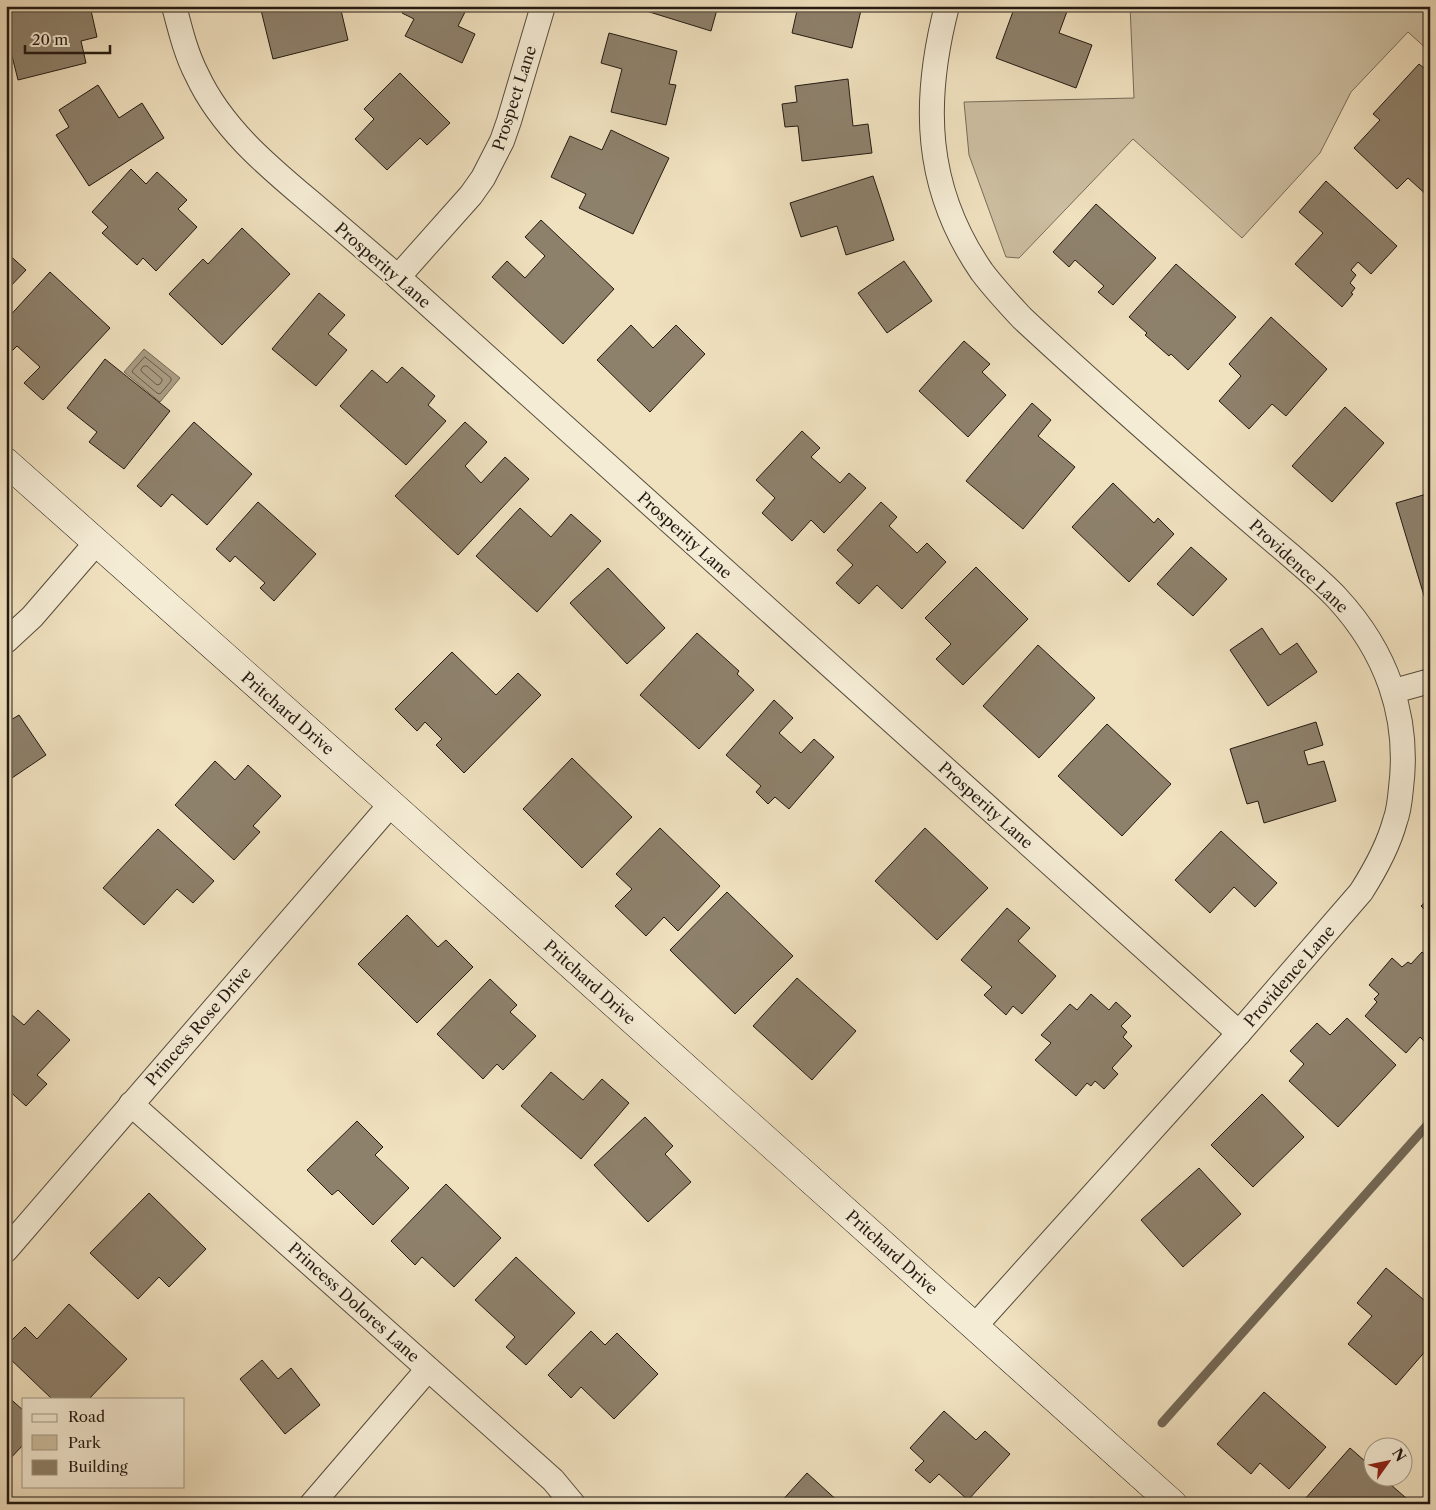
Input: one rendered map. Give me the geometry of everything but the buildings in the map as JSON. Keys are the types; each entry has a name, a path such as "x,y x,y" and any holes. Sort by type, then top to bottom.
{"street":[{"name":"Prosperity Lane","path":"174,6 188,53 197,76 211,101 247,145 271,169 398,277 1239,1033"},
{"name":"Prospect Lane","path":"398,277 471,195 487,172 502,141 516,100 543,6"},
{"name":"Providence Lane","path":"947,6 932,89 933,149 938,178 950,213 965,245 982,272 1001,296 1052,346 1337,598 1356,620 1384,665 1394,691 1403,741 1404,768 1396,820 1388,844 1376,869 1361,892 1239,1033 975,1326"},
{"name":"Pritchard Drive","path":"6,462 391,804 1172,1504"},
{"path":"6,641 32,617 96,543"},
{"path":"1394,691 1430,681"},
{"name":"Princess Rose Drive","path":"6,1250 391,804"},
{"name":"Princess Dolores Lane","path":"131,1104 553,1480 574,1504"},
{"path":"312,1504 428,1368"}],"green space":[{"path":"1130,6 1430,6 1430,52 1408,32 1351,92 1320,153 1242,238 1133,139 1019,258 1006,257 969,155 964,102 1134,98"}],"water":[{"path":"144,349 180,378 160,402 124,372"}],"waterway":[{"path":"1162,1423 1430,1122"}]}
